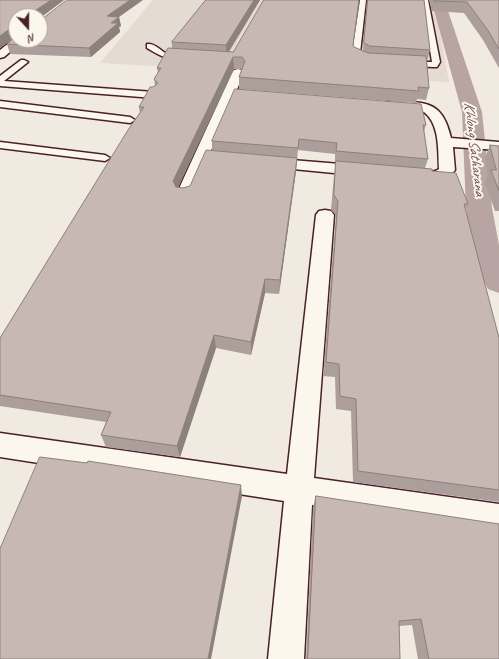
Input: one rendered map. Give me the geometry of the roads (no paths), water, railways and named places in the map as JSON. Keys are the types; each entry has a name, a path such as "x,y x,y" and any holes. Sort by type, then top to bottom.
{"street":[{"path":"0,55 9,48"},
{"path":"184,195 210,158 238,73"},
{"path":"231,93 246,94"},
{"path":"376,104 422,108 433,112 437,115 452,142 447,170 444,175 434,177 403,174"},
{"path":"452,142 495,145"},
{"path":"256,162 380,172"},
{"path":"286,659 299,490 324,214"},
{"path":"0,445 499,519"}],"lane":[{"path":"364,0 356,53 360,59 373,61"},
{"path":"396,63 434,65 436,62 425,0"},
{"path":"150,46 164,56 193,58"},
{"path":"0,81 24,62"},
{"path":"0,81 47,87 154,95"},
{"path":"31,101 47,87"},
{"path":"0,104 31,101 130,120"},
{"path":"0,145 105,158"}],"waterway":[{"name":"Khlong Satharana","path":"454,0 441,10 472,112 479,208 485,245 499,282"}]}
